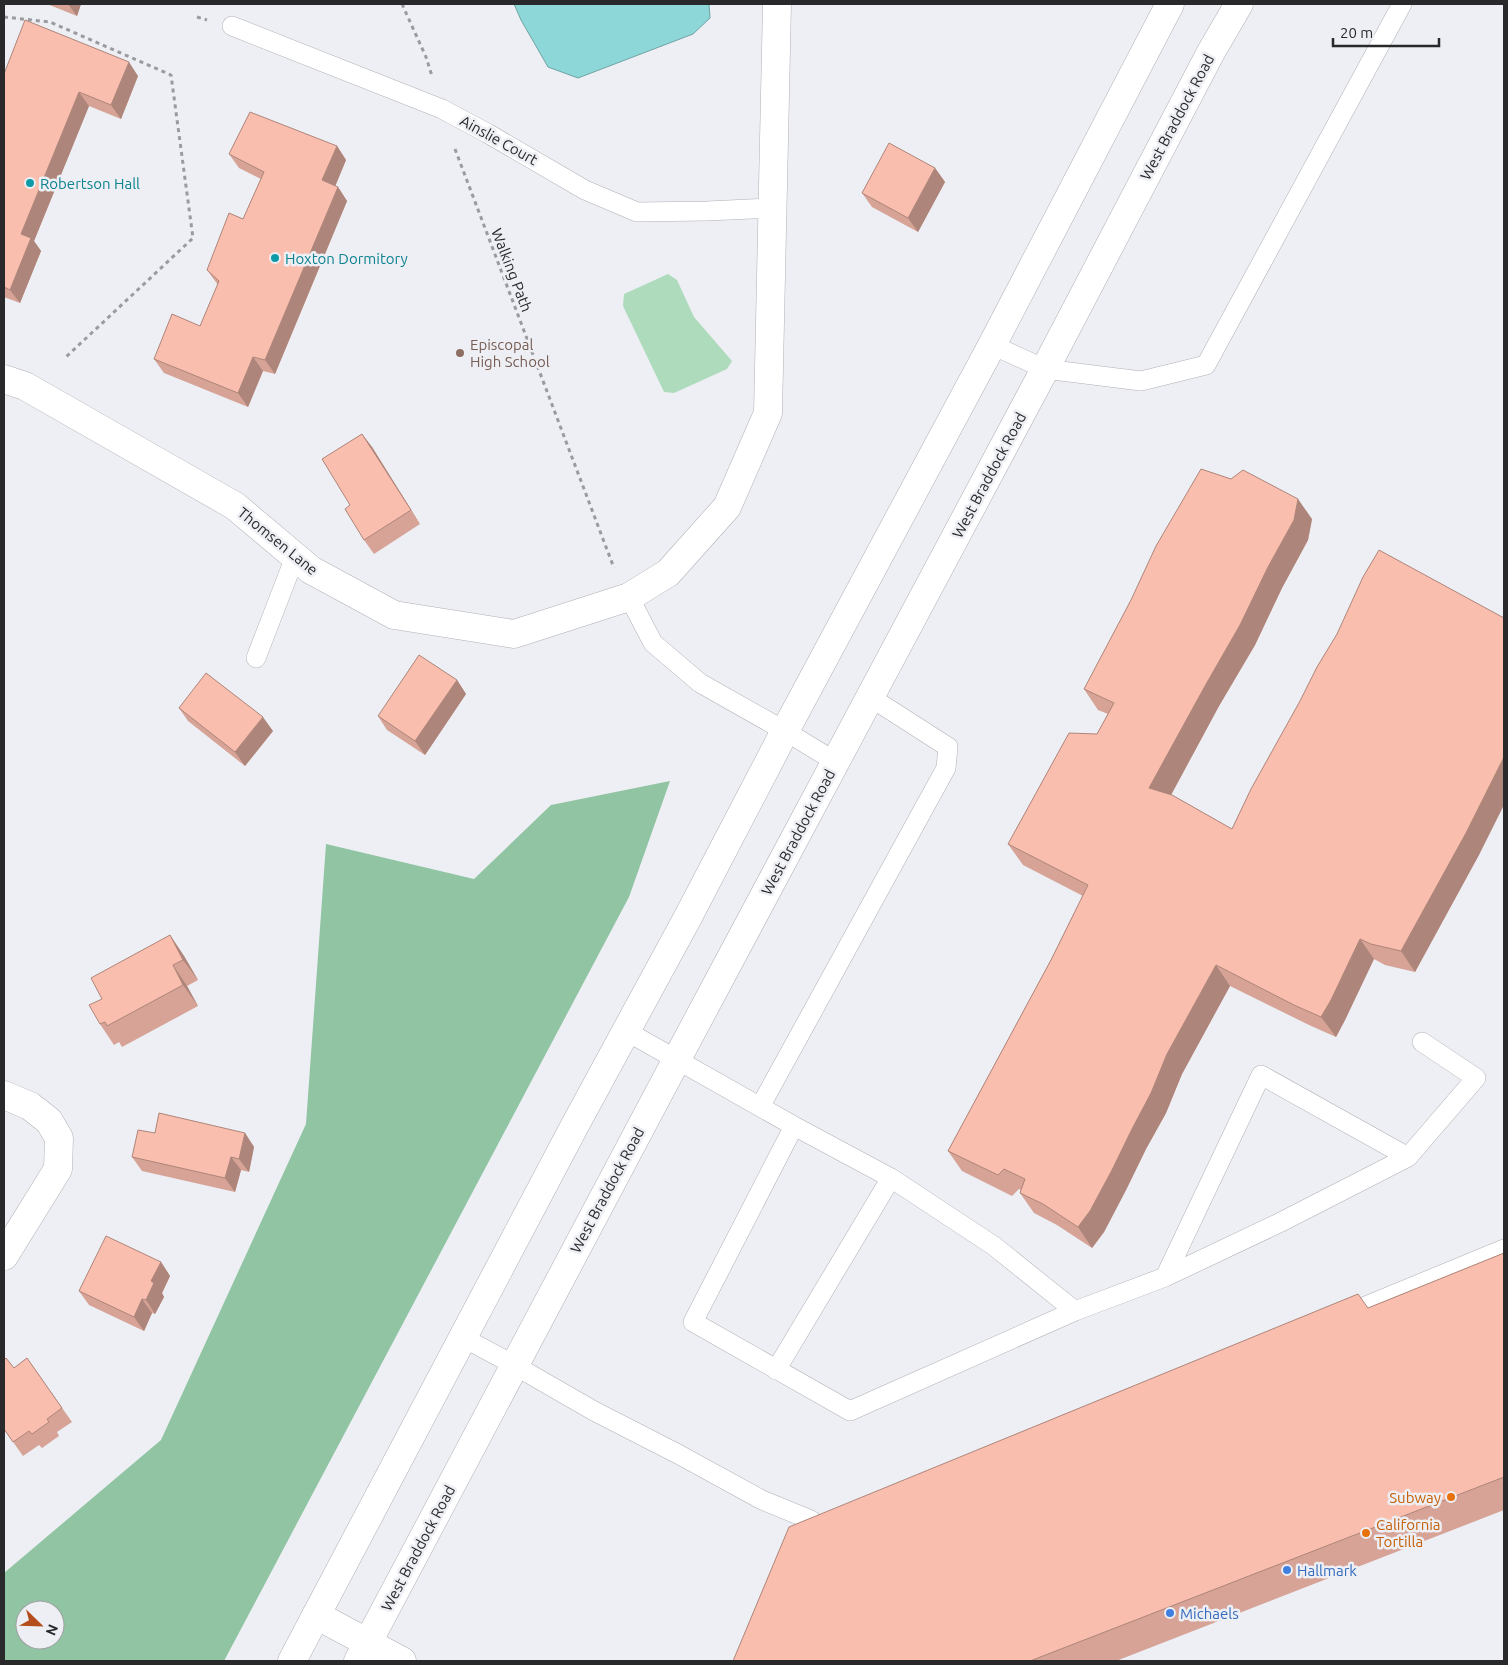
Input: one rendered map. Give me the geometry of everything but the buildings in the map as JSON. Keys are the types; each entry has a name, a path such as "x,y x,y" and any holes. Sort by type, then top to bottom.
{"main road":[{"name":"Thomsen Lane","path":"4,379 24,386 235,506 311,570 394,615 514,634 629,597 668,573 727,507 768,413 777,4"},
{"path":"292,1661 462,1337 688,917 992,344 1170,4"},
{"name":"West Braddock Road","path":"363,1652 676,1059 1045,369 1211,52 1239,4"},
{"path":"4,1095 30,1106 49,1121 59,1138 58,1169 4,1256"},
{"path":"316,1615 363,1652 402,1661"}],"lane":[{"path":"992,344 1045,369 1141,381 1206,365 1402,4"},
{"name":"Ainslie Court","path":"232,26 442,108 585,190 637,212 772,208"},
{"path":"256,658 295,558"},
{"path":"629,597 653,643 700,683 836,762"},
{"path":"760,1107 946,768 948,747 870,697"},
{"path":"626,1030 794,1126 891,1178 994,1246 1075,1311"},
{"path":"794,1126 693,1322 850,1411 980,1355 1075,1311 1165,1277 1279,1223 1408,1157 1476,1078 1422,1042"},
{"path":"1165,1277 1261,1076 1408,1157"},
{"path":"776,1370 891,1178"},
{"path":"1329,1322 1504,1249"},
{"path":"462,1337 594,1411 762,1500 812,1520 830,1520"},
{"path":"794,1553 812,1520"}],"path":[{"name":"Walking Path","path":"402,4 426,57 458,159 610,562 629,597"},
{"path":"4,17 50,22 171,75 193,238 66,357 64,356"}],"green space":[{"path":"668,274 677,280 694,317 732,361 727,369 674,393 664,392 623,306 624,294"},
{"path":"670,781 629,897 224,1661 4,1661 4,1573 161,1440 306,1124 326,844 474,879 551,805"}],"water":[{"path":"514,4 709,4 710,18 693,34 578,78 548,67"}],"place":[{"name":"Robertson Hall","path":"30,183"},
{"name":"Hoxton Dormitory","path":"275,258"},
{"name":"Episcopal High School","path":"460,353"},
{"name":"Subway","path":"1451,1497"},
{"name":"California Tortilla","path":"1366,1533"},
{"name":"Hallmark","path":"1287,1570"},
{"name":"Michaels","path":"1170,1613"}]}
